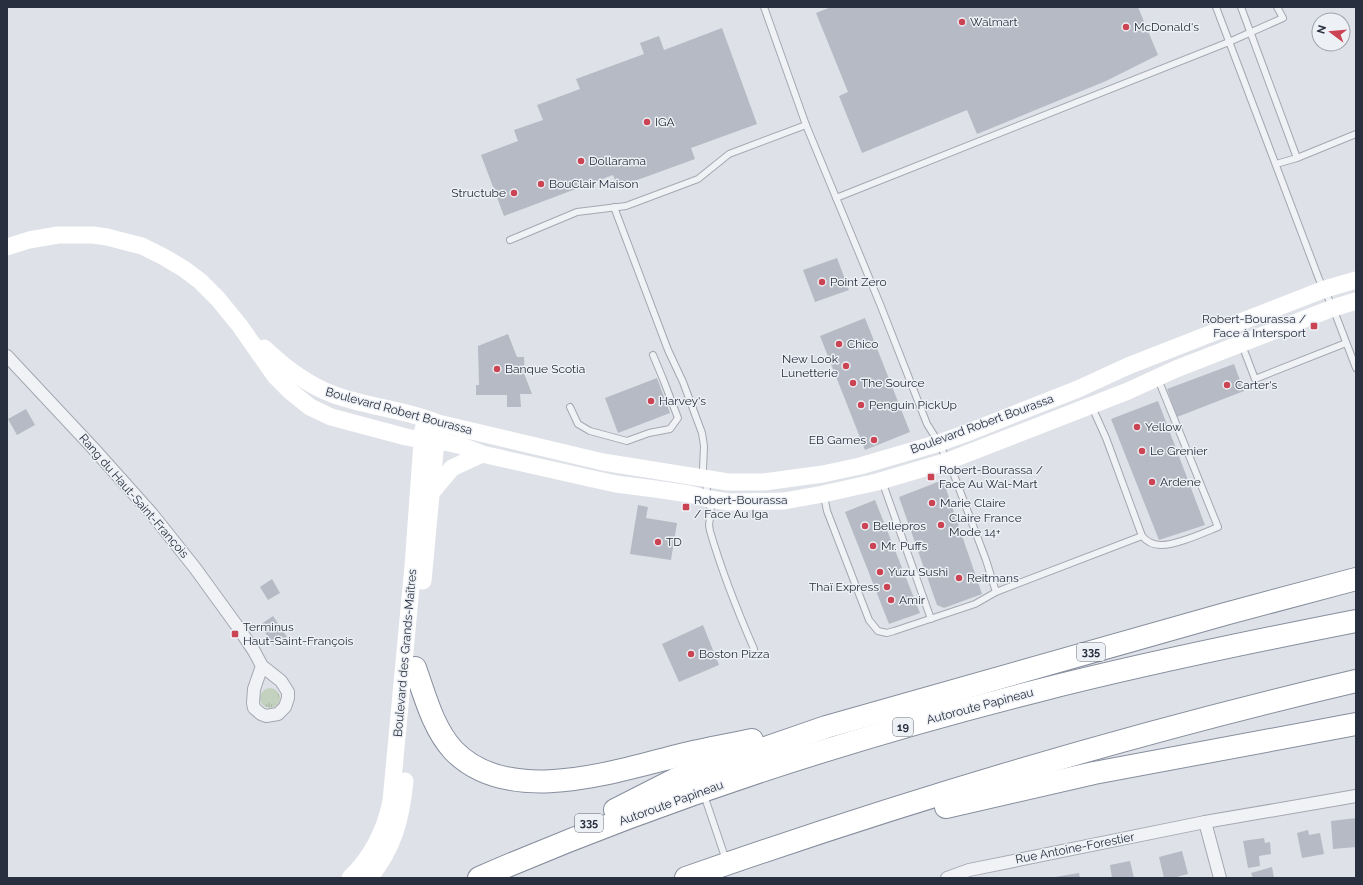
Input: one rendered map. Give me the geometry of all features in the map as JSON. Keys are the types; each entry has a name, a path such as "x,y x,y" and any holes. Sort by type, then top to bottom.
{"highway":[{"name":"335","path":"502,868 676,778 826,727 1210,618 1356,580"},
{"name":"Autoroute Papineau","path":"479,878 661,805 875,735 1034,692 1195,654 1356,621"},
{"path":"415,668 437,726 453,750 463,759 489,773 504,778 522,781 540,782 572,779 609,772 702,749 826,727"},
{"path":"686,878 781,846 1088,749 1221,714 1356,681"},
{"path":"781,846 1045,784 1209,751 1356,724"}],"street":[{"path":"7,247 39,238 70,235 107,237 142,246 164,256 200,281 218,299 240,326"},
{"name":"Boulevard Robert Bourassa","path":"240,326 283,365 304,380 332,394 603,462 728,482 764,482 823,474 860,466 939,443 1078,389 1128,366 1325,289 1356,280"},
{"name":"Boulevard Robert Bourassa","path":"240,326 275,376 290,391 310,406 336,419 462,446 482,454 616,484 735,502 784,501 882,481 948,461 1092,405 1157,377 1241,344 1333,308 1356,301"},
{"name":"Rang du Haut-Saint-François","path":"7,356 94,448 152,514 195,568 240,630 262,666"},
{"name":"Boulevard des Grands-Maîtres","path":"350,878 367,859 376,844 384,827 391,800 412,566 431,420"},
{"name":"Boulevard des Grands-Maîtres","path":"369,878 386,853 395,835 401,813 431,493 429,440"},
{"path":"431,493 452,468 482,454"},
{"name":"Rue Antoine-Forestier","path":"947,878 969,870 1205,822 1356,796"},
{"path":"1205,822 1220,878"}],"lane":[{"path":"764,7 806,125 880,304 927,424 948,461 974,525 996,592"},
{"path":"1216,7 1320,279 1356,368"},
{"path":"1241,7 1297,158"},
{"path":"836,198 1230,42 1283,18 1277,7"},
{"path":"510,240 577,212 626,206 698,179 728,154 806,125"},
{"path":"1276,164 1297,158 1356,134"},
{"path":"614,207 668,350 683,382 698,421 703,440 703,462 711,511 709,525 710,531 721,568 754,649"},
{"path":"1241,344 1254,379 1346,343"},
{"path":"570,407 578,424 584,428 627,441 650,433 670,429 678,418 653,356"},
{"path":"1092,405 1142,536 1147,541 1152,544 1170,544 1218,527 1157,377"},
{"path":"882,481 931,619"},
{"path":"823,494 827,510 863,606 873,627 878,631 887,633 980,602 996,592 1142,536"},
{"path":"703,791 727,864"}],"green space":[{"path":"270,688 277,691 280,698 277,705 270,708 263,705 260,698 263,691"}],"building":[{"path":"831,7 1138,7 1158,55 1106,81 977,134 967,110 862,153 839,96 848,92 816,13"},
{"name":"IGA","path":"722,28 757,124 691,148 695,159 618,187 613,175 504,216 481,155 518,141 514,130 543,120 537,105 580,89 576,79 644,54 640,43 659,36 664,50"},
{"path":"837,258 849,290 815,302 803,270"},
{"path":"865,318 910,432 865,450 820,336"},
{"path":"508,334 517,357 524,357 525,376 532,394 520,394 521,407 507,407 507,395 476,395 476,385 479,385 478,346"},
{"path":"1234,364 1244,391 1177,417 1167,389"},
{"path":"657,378 670,413 618,433 605,398"},
{"path":"1158,401 1205,525 1159,540 1111,419"},
{"path":"26,409 35,425 17,435 8,419"},
{"path":"943,480 982,594 944,608 937,605 899,497"},
{"path":"875,500 920,613 889,624 845,512"},
{"path":"638,505 648,507 646,518 677,523 671,560 630,554"},
{"path":"272,579 280,593 268,600 260,587"},
{"path":"273,616 287,637 274,646 260,625"},
{"name":"Boston Pizza","path":"703,625 719,665 679,682 662,644"},
{"path":"1356,818 1356,847 1333,849 1331,821"},
{"path":"1308,830 1309,835 1320,833 1324,854 1302,858 1297,833"},
{"path":"1264,838 1265,843 1270,842 1271,854 1259,856 1260,866 1248,868 1243,841"},
{"path":"1182,851 1188,874 1173,878 1164,878 1159,857"},
{"path":"1130,861 1134,878 1112,878 1110,865"},
{"path":"1272,867 1274,878 1253,878 1251,873"},
{"path":"1079,873 1080,878 1055,878 1055,877"}],"place":[{"name":"Walmart","path":"962,22"},
{"name":"McDonald's","path":"1126,27"},
{"name":"IGA","path":"647,122"},
{"name":"Dollarama","path":"581,161"},
{"name":"BouClair Maison","path":"541,184"},
{"name":"Structube","path":"514,193"},
{"name":"Point Zero","path":"822,282"},
{"name":"Robert-Bourassa / Face à Intersport","path":"1314,326"},
{"name":"Chico","path":"839,344"},
{"name":"New Look Lunetterie","path":"846,366"},
{"name":"Banque Scotia","path":"497,369"},
{"name":"The Source","path":"853,383"},
{"name":"Carter's","path":"1227,385"},
{"name":"Harvey's","path":"651,401"},
{"name":"Penguin PickUp","path":"861,405"},
{"name":"Yellow","path":"1137,427"},
{"name":"EB Games","path":"874,440"},
{"name":"Le Grenier","path":"1142,451"},
{"name":"Robert-Bourassa / Face Au Wal-Mart","path":"931,477"},
{"name":"Ardene","path":"1152,482"},
{"name":"Marie Claire","path":"932,503"},
{"name":"Robert-Bourassa / Face Au Iga","path":"686,507"},
{"name":"Claire France Mode 14+","path":"941,525"},
{"name":"Bellepros","path":"865,526"},
{"name":"TD","path":"658,542"},
{"name":"Mr. Puffs","path":"873,546"},
{"name":"Yuzu Sushi","path":"880,572"},
{"name":"Reitmans","path":"959,578"},
{"name":"Thaï Express","path":"887,587"},
{"name":"Amir","path":"891,600"},
{"name":"Terminus Haut-Saint-François","path":"235,634"},
{"name":"Boston Pizza","path":"691,654"}]}
